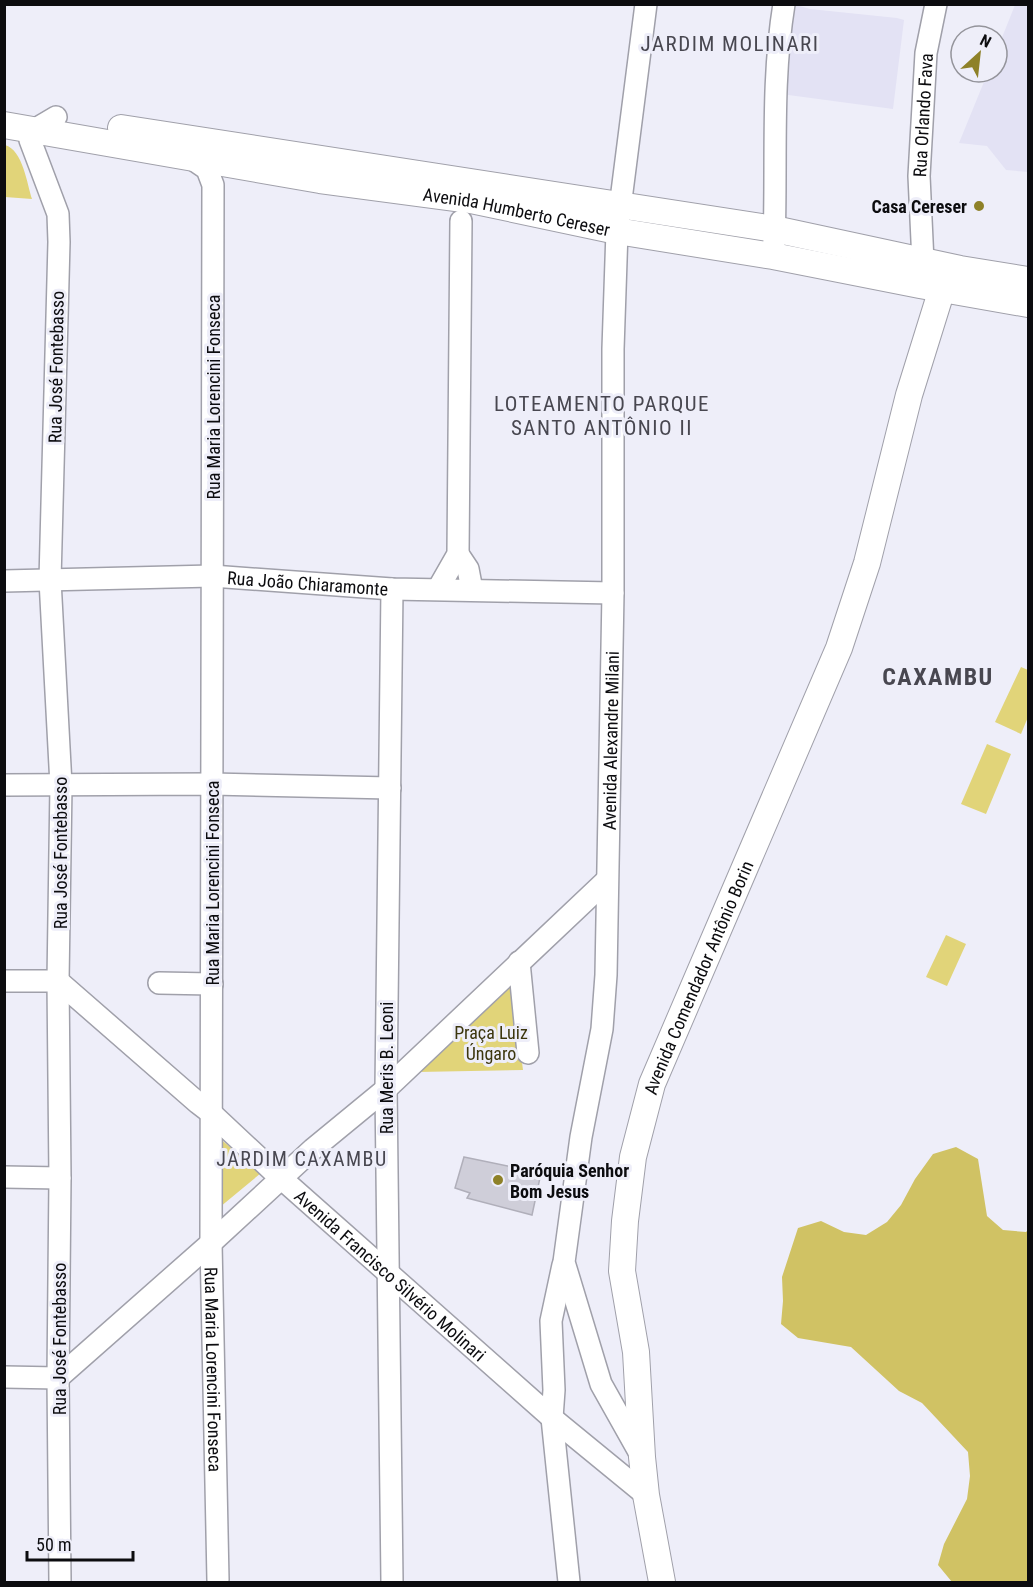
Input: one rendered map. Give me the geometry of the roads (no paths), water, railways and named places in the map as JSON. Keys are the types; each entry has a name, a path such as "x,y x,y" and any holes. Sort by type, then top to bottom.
{"main road":[{"name":"Avenida Humberto Cereser","path":"4,107 774,229 929,279 1029,304"},
{"name":"Avenida Humberto Cereser","path":"4,125 320,180 471,200 617,231 773,256 929,279 1029,280"},
{"name":"Avenida Comendador Antônio Borin","path":"662,1582 646,1495 636,1352 622,1271 625,1221 633,1157 641,1119 652,1084 839,648 867,563 909,395 929,279"}],"street":[{"name":"Avenida Alexandre Milani","path":"642,1458 601,1384 564,1262 581,1137 602,1029 606,975 613,593 613,349 617,231 646,4"},
{"path":"773,256 774,105 784,4"},
{"name":"Rua Orlando Fava","path":"929,279 919,176 926,53 936,4"},
{"path":"34,130 56,117"},
{"name":"Rua José Fontebasso","path":"34,130 30,140 32,151 58,214 59,242 50,580 61,785 58,981 60,1582"},
{"path":"191,158 207,169 213,185"},
{"path":"213,185 217,176 232,165"},
{"name":"Rua Maria Lorencini Fonseca","path":"213,185 211,1242 218,1580"},
{"path":"438,589 458,554 461,221"},
{"path":"458,554 468,569 472,590"},
{"name":"Rua João Chiaramonte","path":"4,581 212,576 392,589 613,593"},
{"name":"Rua Meris B. Leoni","path":"392,589 386,1089 392,1582"},
{"path":"4,785 212,784 390,788"},
{"path":"4,1377 58,1378 281,1178 386,1089 607,879"},
{"path":"519,962 528,1053"},
{"path":"4,981 58,981"},
{"name":"Avenida Francisco Silvério Molinari","path":"58,981 211,1113 552,1418 646,1495"},
{"path":"159,983 212,984"},
{"path":"4,1178 60,1178"},
{"path":"564,1262 551,1321 554,1389 552,1418 569,1582"}],"place":[{"name":"Casa Cereser","path":"979,206"},
{"name":"Paróquia Senhor Bom Jesus","path":"498,1180"}],"district":[{"name":"JARDIM MOLINARI","path":"730,44"},
{"name":"LOTEAMENTO PARQUE SANTO ANTÔNIO II","path":"602,416"},
{"name":"CAXAMBU","path":"938,677"},
{"name":"JARDIM CAXAMBU","path":"302,1159"}],"park label":[{"name":"Praça Luiz Úngaro","path":"491,1042"}]}
